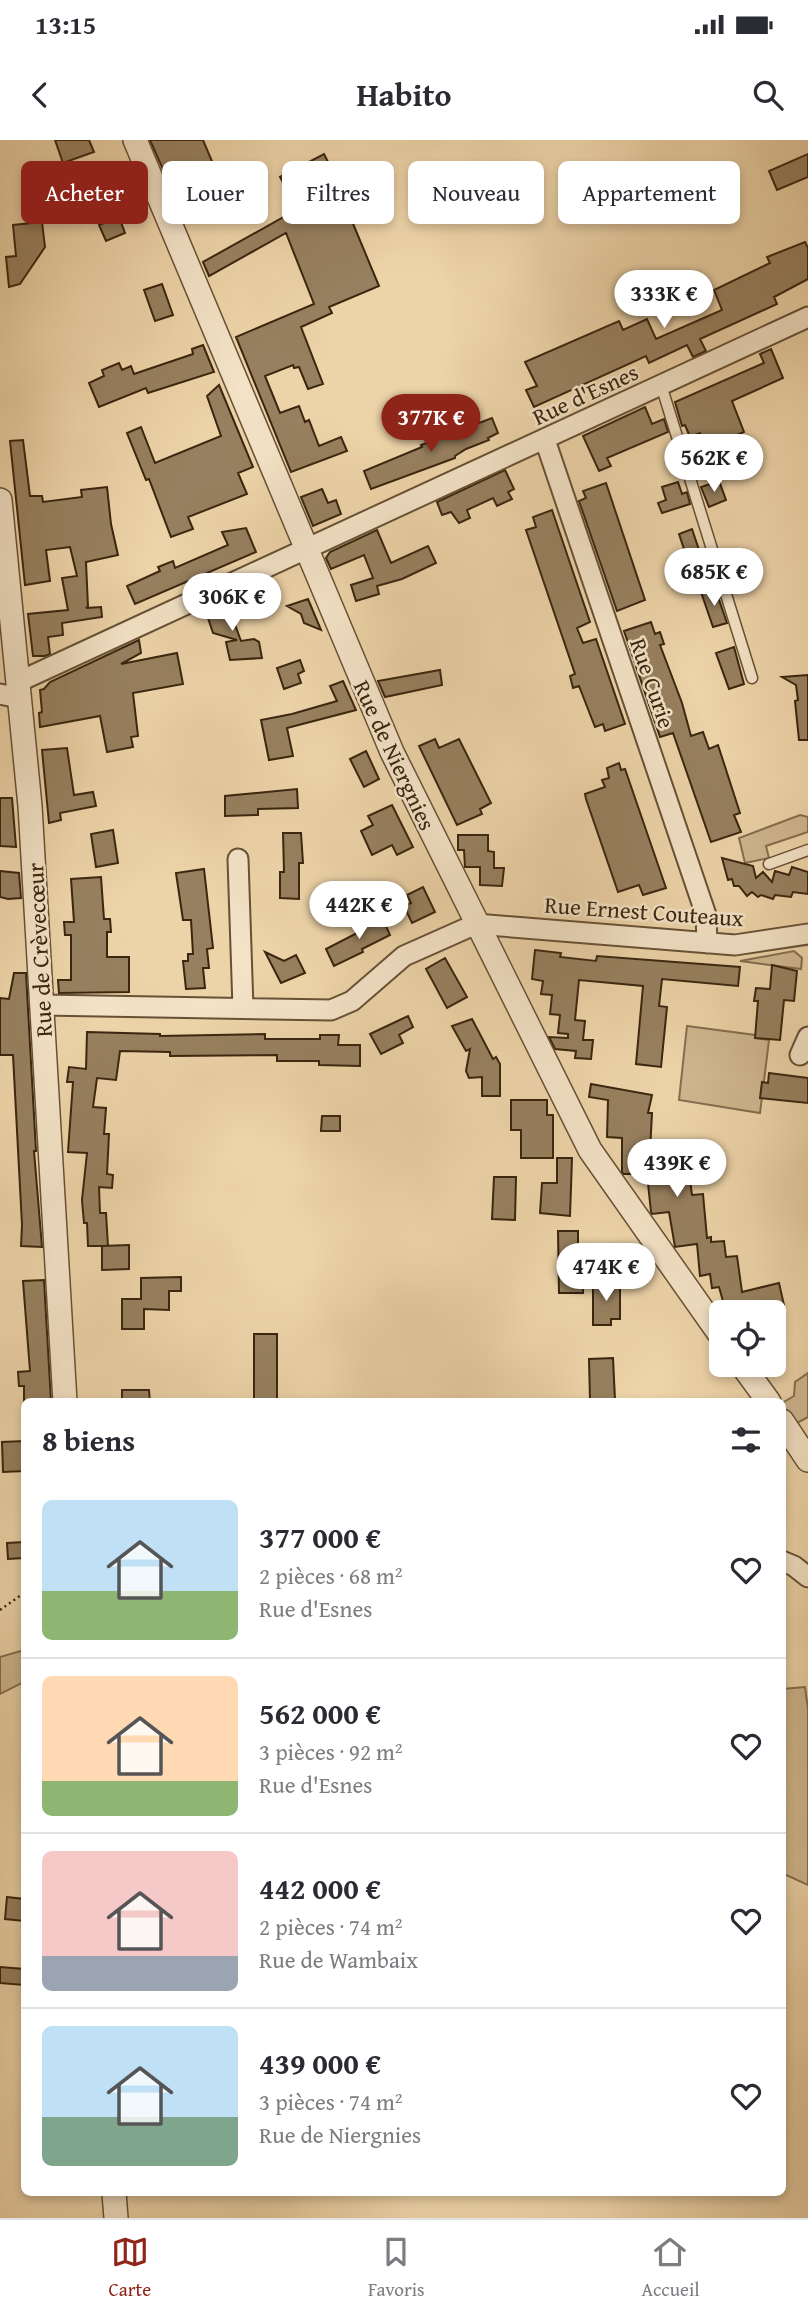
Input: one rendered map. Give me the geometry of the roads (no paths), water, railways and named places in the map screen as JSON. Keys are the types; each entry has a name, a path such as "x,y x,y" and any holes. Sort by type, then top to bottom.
{"street":[{"name":"Rue de Niergnies","path":"135,140 384,736 590,1150 709,1319"},
{"name":"Rue d'Esnes","path":"12,691 306,550 808,317"},
{"name":"Rue Curie","path":"545,440 706,915 707,943"},
{"name":"Rue de Crèvecœur","path":"0,500 12,691 30,806 65,1398"},
{"path":"238,859 243,1008"},
{"name":"Rue Ernest Couteaux","path":"476,924 735,945 808,934"},
{"path":"42,1005 331,1010 352,1001 404,956 476,924"},
{"path":"751,1377 766,1398"},
{"path":"786,1427 808,1460"},
{"path":"786,1563 808,1577"},
{"path":"114,2196 116,2218"}],"lane":[{"path":"661,385 752,678"},
{"path":"769,864 808,850"}]}
